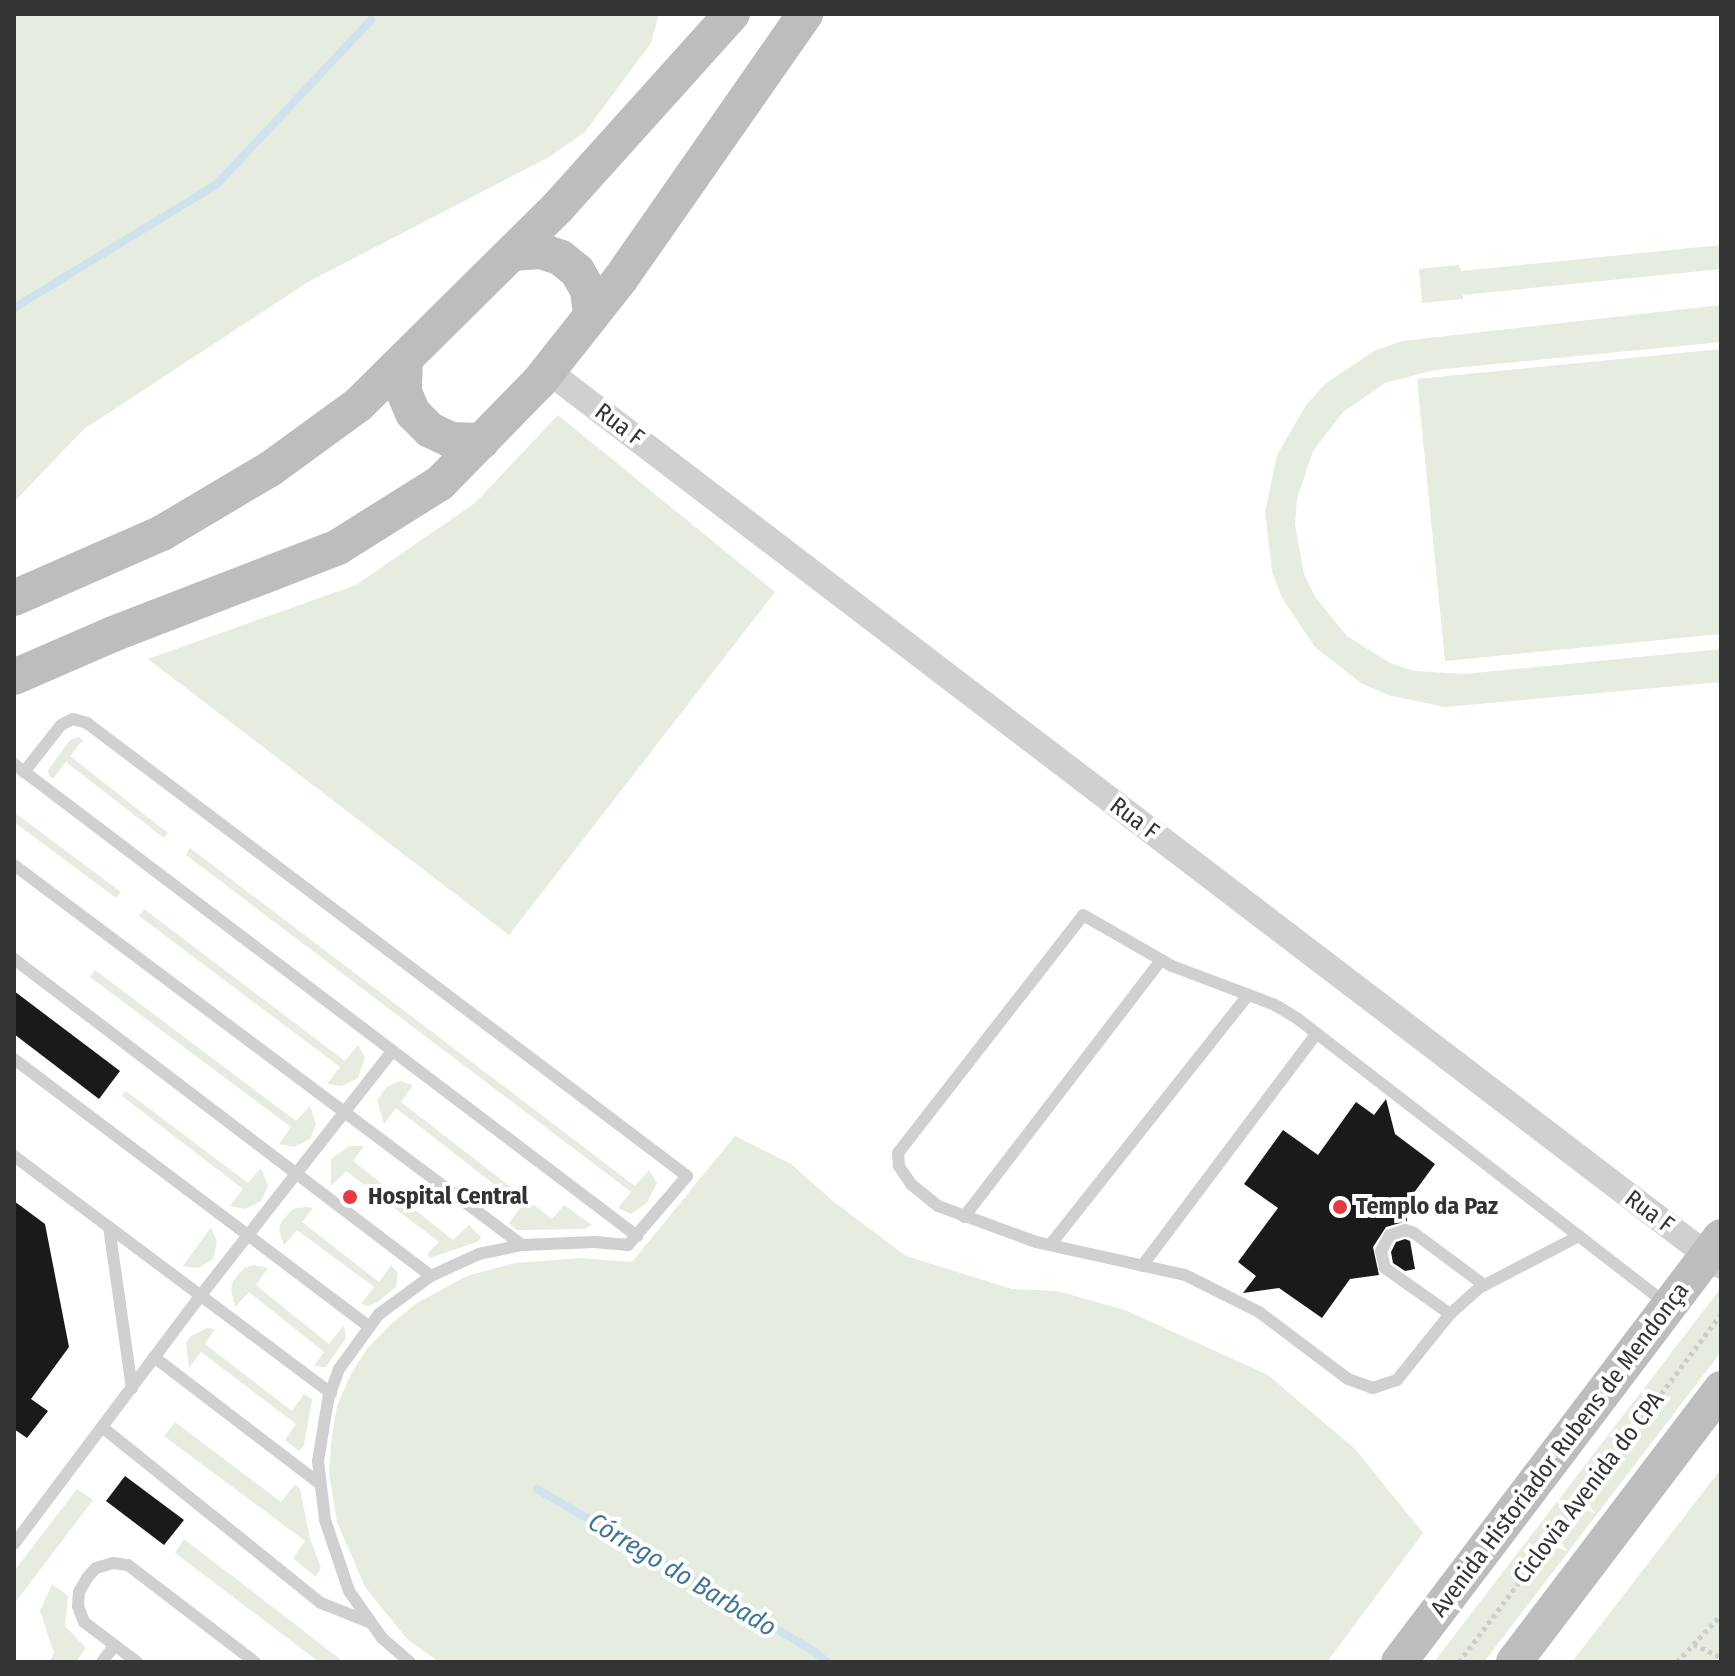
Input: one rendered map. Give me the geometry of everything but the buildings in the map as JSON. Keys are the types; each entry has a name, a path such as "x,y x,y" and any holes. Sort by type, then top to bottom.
{"street":[{"path":"14,598 162,533 270,469 359,404 512,253 732,14"},
{"path":"14,677 113,634 338,547 440,483 548,371 591,316 805,14"},
{"path":"512,253 541,251 561,258 577,271 588,290 591,316"},
{"path":"405,359 404,392 413,413 430,430 451,440 482,441"},
{"name":"Rua F","path":"548,371 1716,1253"},
{"name":"Avenida Historiador Rubens de Mendonça","path":"1399,1662 1669,1306 1716,1253"},
{"path":"1514,1662 1721,1389"}],"lane":[{"path":"410,1662 370,1622 349,1591 336,1559 319,1483 321,1432 339,1369 368,1326 395,1299 431,1276 479,1254 522,1245 567,1242 628,1245 637,1236 687,1176 87,723 73,719 61,725 19,768 637,1236"},
{"path":"14,865 522,1245"},
{"path":"1579,1236 1484,1285 1450,1314 1397,1380 1373,1388 1348,1379 1259,1312 1185,1275 1050,1245 938,1206 911,1184 899,1166 900,1146 1083,915 1161,960 1205,981 1275,1005 1316,1034 1579,1236 1669,1306"},
{"path":"14,959 431,1276"},
{"path":"964,1217 1161,960"},
{"path":"1050,1245 1248,995"},
{"path":"1142,1266 1316,1034"},
{"path":"14,1544 201,1295 392,1051"},
{"path":"14,1059 368,1326"},
{"path":"14,1156 331,1393"},
{"path":"109,1227 132,1388"},
{"path":"1450,1314 1385,1268 1381,1251 1390,1235 1405,1230 1414,1233 1484,1285"},
{"path":"154,1357 319,1483"},
{"path":"102,1427 321,1603 370,1622"},
{"path":"137,1662 84,1622 78,1606 79,1592 96,1568 113,1563 128,1565 255,1662"},
{"path":"102,1662 115,1645"}],"path":[{"name":"Ciclovia Avenida do CPA","path":"1459,1662 1721,1314"},
{"path":"1677,1662 1721,1615"},
{"path":"1694,1644 1721,1657"}],"shaded area":[{"path":"14,14 659,14 651,43 585,132 549,157 308,282 84,429 14,502"},
{"path":"1721,245 1721,269 1463,295 1463,299 1422,303 1419,269 1459,265 1461,271"},
{"path":"1721,305 1721,342 1434,370 1385,383 1343,412 1313,451 1297,499 1295,525 1304,574 1315,597 1347,636 1390,663 1414,671 1464,674 1721,649 1721,682 1445,707 1388,695 1361,683 1315,647 1282,598 1272,571 1265,512 1277,455 1306,405 1326,383 1374,351 1402,341"},
{"path":"1721,349 1721,634 1445,661 1417,379"},
{"path":"558,415 775,592 509,935 148,659 356,585 475,503"},
{"path":"78,737 83,740 70,756 168,833 164,838 66,762 53,779 49,776 48,770 70,740"},
{"path":"14,812 121,892 116,898 14,822"},
{"path":"190,848 635,1186 649,1170 657,1183 647,1203 631,1214 618,1208 631,1192 186,855"},
{"path":"144,909 345,1061 358,1045 365,1057 358,1078 342,1086 327,1084 340,1067 139,916"},
{"path":"95,970 296,1121 310,1106 316,1124 310,1139 294,1147 279,1144 291,1127 90,977"},
{"path":"400,1081 413,1085 401,1102 552,1219 564,1205 592,1225 584,1229 517,1230 509,1223 522,1206 396,1108 384,1124 377,1101 386,1087"},
{"path":"126,1091 248,1183 261,1168 268,1186 261,1201 245,1209 230,1206 243,1189 122,1096"},
{"path":"735,1136 791,1164 834,1202 906,1256 1012,1289 1057,1291 1125,1310 1268,1375 1355,1449 1423,1533 1327,1662 439,1662 407,1639 365,1587 337,1522 329,1473 331,1443 337,1406 351,1374 367,1349 390,1325 417,1303 467,1276 516,1263 580,1258 632,1262"},
{"path":"349,1146 364,1146 353,1161 453,1240 469,1225 481,1237 479,1241 430,1258 427,1254 439,1242 346,1171 331,1186 331,1159"},
{"path":"313,1208 302,1222 379,1282 391,1265 398,1273 396,1287 378,1302 368,1306 361,1304 374,1287 297,1230 284,1245 279,1230 281,1222 293,1209"},
{"path":"211,1227 217,1242 213,1259 199,1268 183,1266"},
{"path":"253,1265 268,1268 256,1285 329,1344 344,1325 346,1338 326,1367 314,1366 324,1352 249,1292 235,1307 231,1289 233,1281 244,1268"},
{"path":"1721,1288 1721,1352 1484,1662 1434,1662"},
{"path":"207,1328 215,1329 205,1344 292,1411 304,1394 312,1399 304,1445 299,1451 285,1440 296,1424 201,1352 189,1368 186,1343 191,1336"},
{"path":"175,1422 281,1502 295,1484 300,1489 310,1538 321,1568 316,1577 293,1558 305,1541 164,1436"},
{"path":"1721,1469 1721,1662 1572,1662"},
{"path":"77,1489 93,1500 14,1604 14,1571"},
{"path":"184,1539 344,1662 319,1662 175,1553"},
{"path":"52,1584 68,1596 65,1626 86,1648 76,1662 49,1662 54,1653 40,1611"}],"waterway":[{"path":"14,308 217,184 371,20"},
{"name":"Córrego do Barbado","path":"537,1489 811,1649 827,1662"}],"place":[{"name":"Hospital Central","path":"350,1197"},
{"name":"Templo da Paz","path":"1340,1207"}]}
